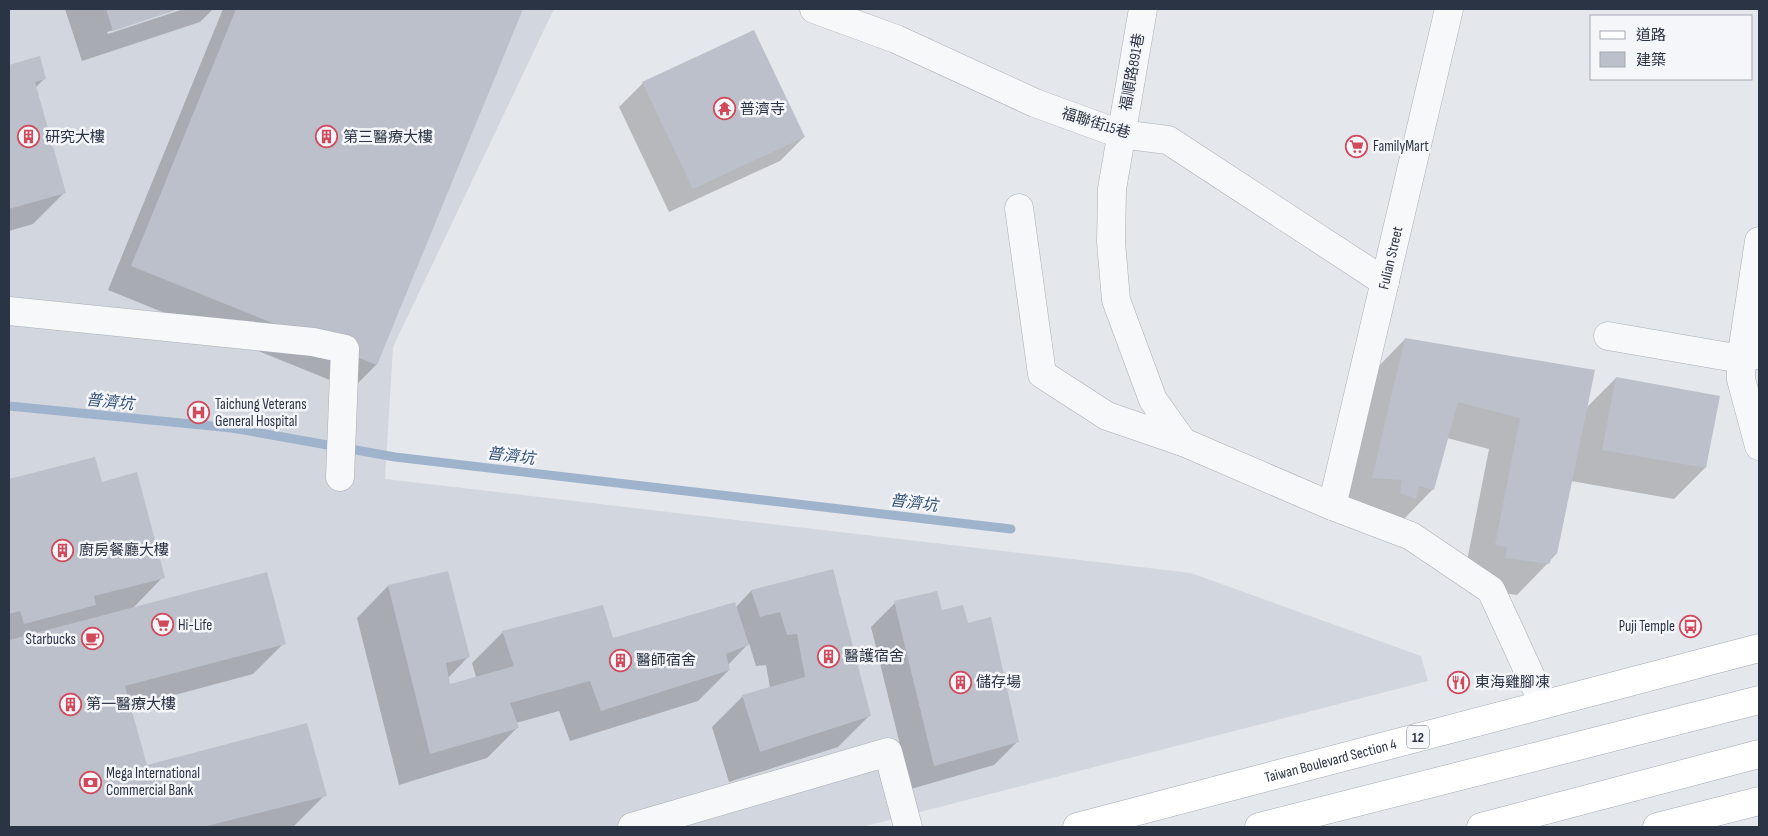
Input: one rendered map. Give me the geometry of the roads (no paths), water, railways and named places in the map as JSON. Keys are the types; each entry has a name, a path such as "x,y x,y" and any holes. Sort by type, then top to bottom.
{"main road":[{"name":"Taiwan Boulevard Section 4","path":"1077,827 1543,703 1759,648"},
{"path":"1259,827 1759,700"},
{"path":"1481,827 1759,754"},
{"path":"1657,827 1759,802"}],"street":[{"name":"福聯街15巷","path":"814,9 896,39 1035,103 1120,134 1168,140 1385,282"},
{"name":"福順路891巷","path":"1143,9 1112,189 1111,242 1116,300 1153,400 1183,442"},
{"name":"Fulian Street","path":"1332,506 1449,9"},
{"path":"1019,208 1042,374 1107,416 1183,442 1332,506 1411,536 1491,590 1543,703"},
{"path":"1759,242 1750,357 1741,379 1759,446"},
{"path":"9,311 313,342 345,349 340,477"},
{"path":"1608,336 1750,357"},
{"path":"632,827 888,752 908,827"}],"waterway":[{"name":"普濟坑","path":"9,406 232,428 395,457 1011,529"}],"place":[{"name":"普濟寺","path":"724,109"},
{"name":"研究大樓","path":"29,137"},
{"name":"第三醫療大樓","path":"327,137"},
{"name":"FamilyMart","path":"1357,146"},
{"name":"Taichung Veterans General Hospital","path":"199,413"},
{"name":"廚房餐廳大樓","path":"63,550"},
{"name":"Hi-Life","path":"162,625"},
{"name":"Puji Temple","path":"1691,626"},
{"name":"Starbucks","path":"92,639"},
{"name":"醫護宿舍","path":"828,656"},
{"name":"醫師宿舍","path":"620,660"},
{"name":"儲存場","path":"960,682"},
{"name":"東海雞腳凍","path":"1459,682"},
{"name":"第一醫療大樓","path":"70,704"},
{"name":"Mega International Commercial Bank","path":"90,782"}]}
